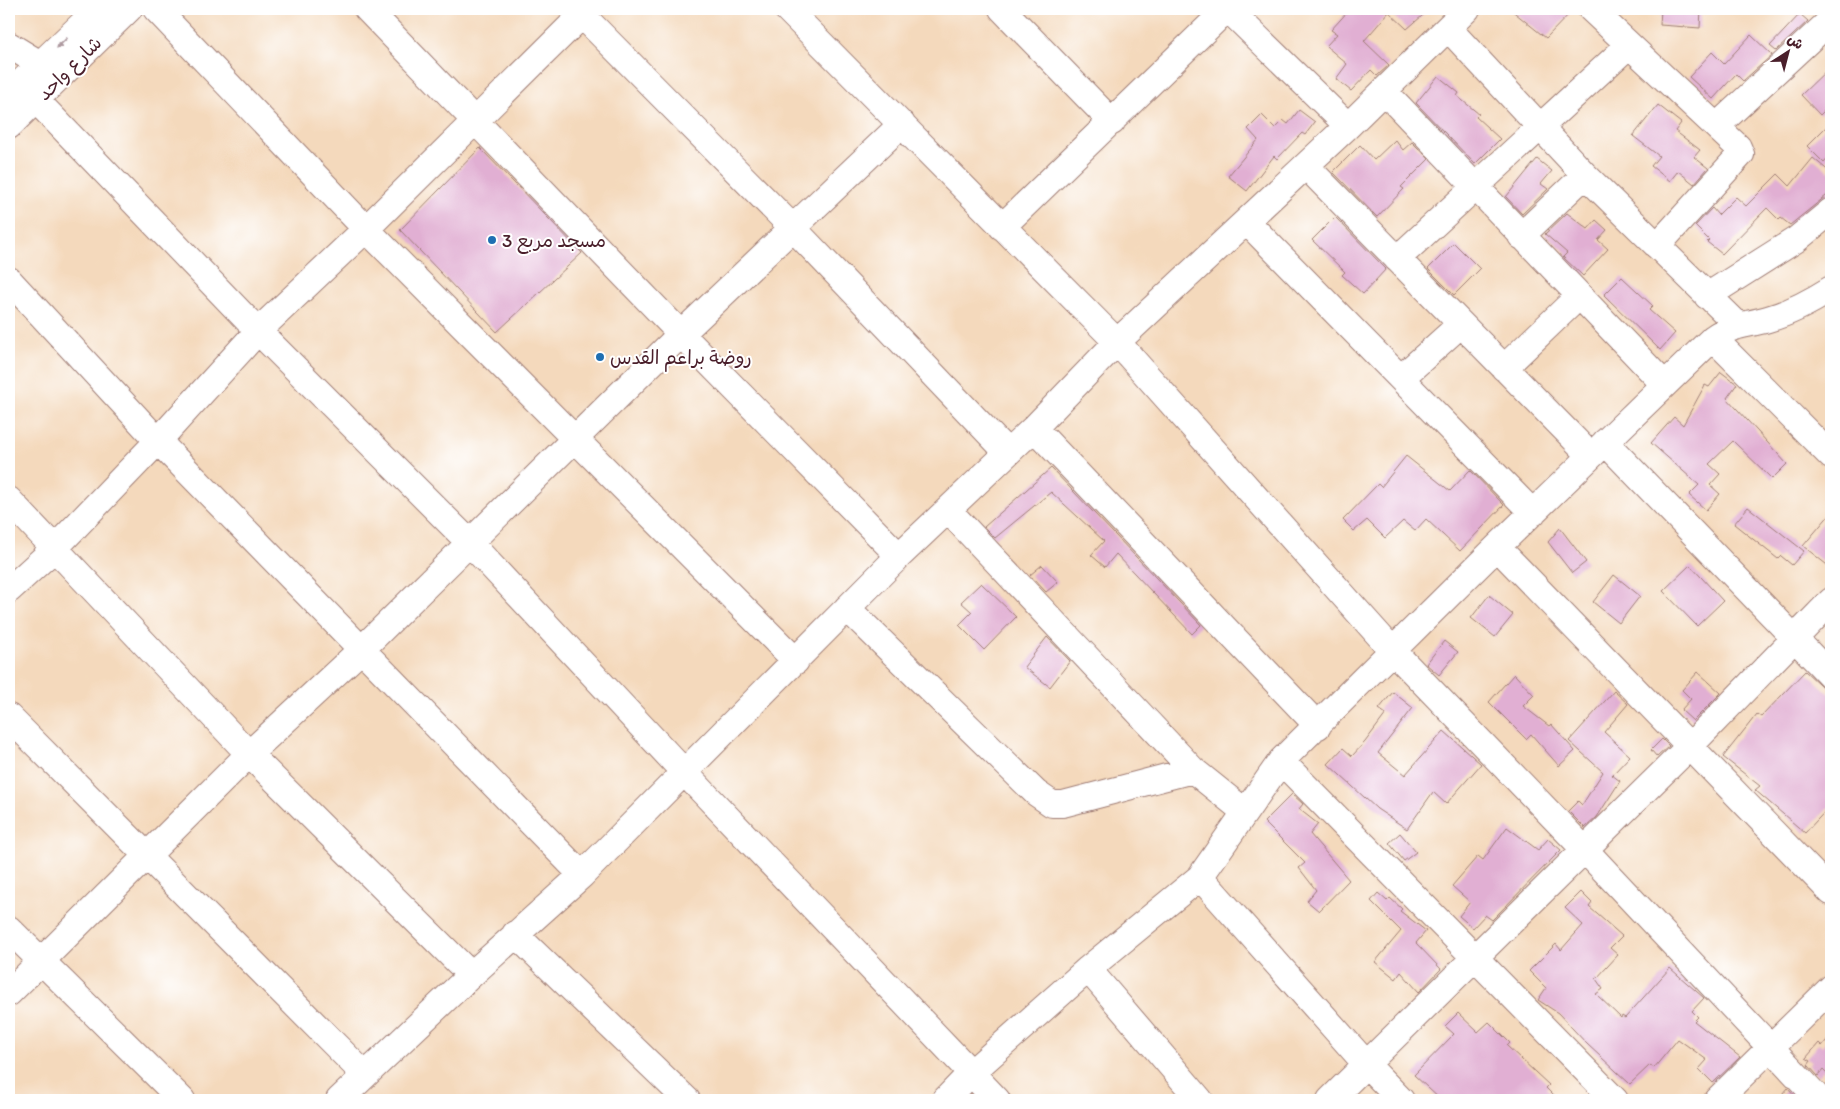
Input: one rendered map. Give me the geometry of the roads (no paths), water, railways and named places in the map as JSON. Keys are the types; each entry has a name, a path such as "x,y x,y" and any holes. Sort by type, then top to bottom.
{"street":[{"name":"شارع واحد","path":"9,94 98,9"},
{"name":"شارع واحد","path":"9,126 128,9"},
{"path":"156,9 366,228 796,661"},
{"path":"367,9 899,556"},
{"path":"1002,9 1112,122"},
{"path":"1002,227 1227,9 1348,126"},
{"path":"339,1100 471,975 582,875 899,556 1034,428 1117,342 1306,166 1467,9"},
{"path":"1591,9 1717,126 1738,147 1740,154 1657,246"},
{"path":"9,590 55,548 258,331 476,120 582,11 1007,452"},
{"path":"799,13 902,124 1117,342 1393,651 1585,850 1820,1100"},
{"path":"1717,126 1831,20"},
{"path":"1448,28 1586,176 1737,324"},
{"path":"9,45 40,64"},
{"path":"1397,259 1629,45"},
{"path":"1384,91 1664,384"},
{"path":"36,100 258,331 470,542 684,772 997,1100"},
{"path":"9,993 249,754 362,649 681,334 902,124"},
{"path":"1306,166 1504,368 1598,449 1796,639 1831,676"},
{"path":"1521,236 1586,176"},
{"path":"1707,296 1797,239 1831,211"},
{"path":"1247,222 1533,513"},
{"path":"9,280 158,440 582,875"},
{"path":"945,1100 972,1072 1088,970 1200,877 1244,811 1281,761 1497,547 1713,338 1737,324 1767,319 1793,309 1831,289"},
{"path":"1504,368 1579,296"},
{"path":"1401,378 1461,324"},
{"path":"1713,338 1831,456"},
{"path":"1034,428 1318,726"},
{"path":"9,500 249,754 471,975"},
{"path":"948,510 1193,770 1244,811"},
{"path":"1497,547 1831,892"},
{"path":"1330,1100 1690,746 1831,601"},
{"path":"847,608 1036,793 1052,804 1064,804 1193,770"},
{"path":"9,717 365,1075"},
{"path":"1281,761 1615,1100"},
{"path":"1200,877 1367,1064 1402,1100"},
{"path":"9,929 182,1100"},
{"path":"516,934 687,1100"},
{"path":"1088,970 1200,1100"},
{"path":"1717,1100 1831,988"}],"place":[{"name":"مسجد مربع 3","path":"492,240"},
{"name":"روضة براعم القدس","path":"600,357"}]}
